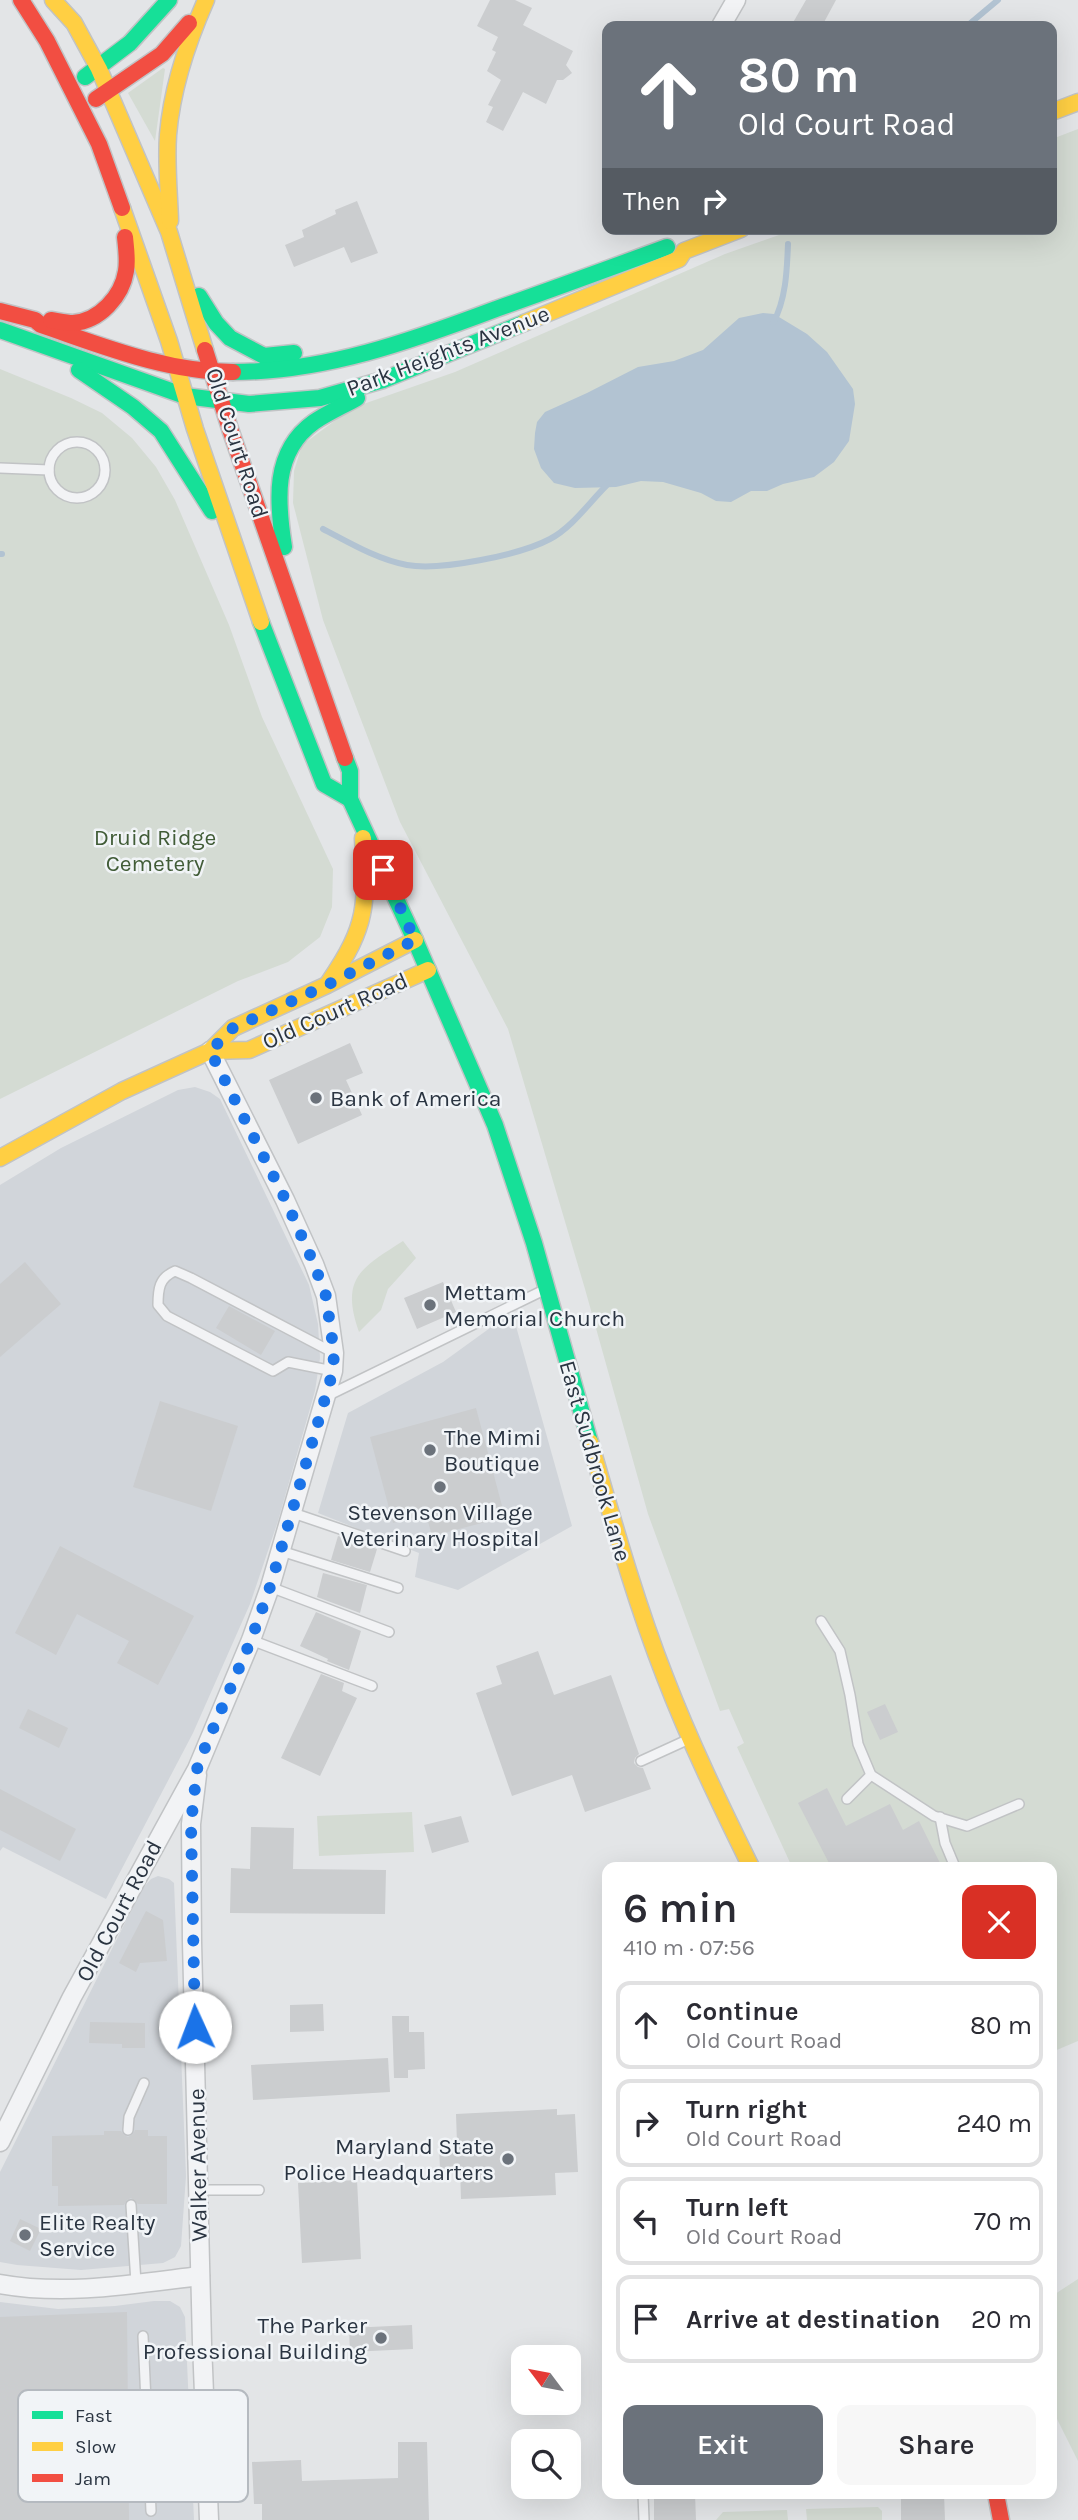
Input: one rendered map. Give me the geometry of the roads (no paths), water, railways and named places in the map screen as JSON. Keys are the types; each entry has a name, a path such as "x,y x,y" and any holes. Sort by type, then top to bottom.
{"main road":[{"name":"Old Court Road","path":"21,0 47,41 99,144 127,216 258,614 324,784 350,799"},
{"name":"Old Court Road","path":"53,0 74,23 99,69 169,232 222,400 350,771 350,799 428,970 249,1050 210,1051"},
{"path":"69,86 99,69 142,31 169,0"},
{"path":"80,108 162,54 206,0"},
{"path":"169,232 168,135 173,100 182,61 206,0"},
{"path":"1057,110 1078,102"},
{"path":"34,320 42,318 72,323 90,317 108,306 120,290 126,271 127,216"},
{"name":"Park Heights Avenue","path":"0,331 185,396 249,404 320,398 383,380 679,260 684,250 699,237"},
{"name":"Park Heights Avenue","path":"0,311 178,368 214,371 290,370 356,355 465,321 673,245 684,250"},
{"path":"180,268 216,323 230,338 264,356 345,348 356,355"},
{"path":"33,343 104,385 161,431 236,550"},
{"path":"289,596 291,591 277,505 279,476 285,457 296,439 312,423 376,387 383,380"},
{"path":"327,985 354,944 363,920 366,897 362,824"},
{"name":"Old Court Road","path":"0,1158 122,1091 210,1051 233,1028 327,985 415,940"},
{"name":"East Sudbrook Lane","path":"428,970 495,1125 534,1243 631,1579 664,1675 690,1739 749,1862"},
{"path":"997,2499 1001,2520"}],"street":[{"path":"724,21 736,0"},
{"name":"Old Court Road","path":"0,2142 72,1997 197,1769 270,1587 333,1371 334,1353 326,1296 314,1264 285,1199 210,1051"},
{"name":"Walker Avenue","path":"197,1769 191,1824 197,2190 204,2390"},
{"path":"0,2284 66,2289 200,2276"},
{"name":"Walker Avenue","path":"208,2502 209,2520"}],"lane":[{"path":"71,442 83,442 95,447 103,457 106,470 103,482 95,492 84,498 71,498 59,492 51,482 49,470 51,458 59,448 71,442"},
{"path":"0,468 49,470"},
{"path":"333,1371 288,1362 273,1371 167,1316 158,1305 161,1280 175,1271 334,1353"},
{"path":"325,1397 546,1289"},
{"path":"293,1513 405,1551"},
{"path":"281,1551 398,1588"},
{"path":"270,1587 389,1632"},
{"path":"821,1621 840,1651 858,1744 871,1775 940,1817 967,1826 1019,1804"},
{"path":"251,1640 372,1686"},
{"path":"641,1761 690,1739"},
{"path":"847,1799 871,1775"},
{"path":"940,1817 945,1843 953,1862"},
{"path":"128,2130 129,2117 144,2083"},
{"path":"197,2190 259,2190"},
{"path":"131,2205 136,2283"},
{"path":"143,2336 145,2390"},
{"path":"643,2499 644,2520"},
{"path":"151,2502 151,2511"}],"water":[{"path":"763,313 774,314 807,334 827,352 853,389 855,404 849,441 834,462 814,477 783,484 767,491 751,491 731,502 716,501 701,493 663,482 641,481 616,487 575,488 554,483 541,468 534,449 535,433 537,422 545,412 638,367 674,361 703,350 739,318"}],"waterway":[{"path":"973,21 998,0"},
{"path":"773,323 783,295 788,244"},
{"path":"323,529 396,563 421,566 459,564 520,551 550,539 574,520 609,483"}],"place":[{"name":"Bank of America","path":"316,1098"},
{"name":"Mettam Memorial Church","path":"430,1305"},
{"name":"The Mimi Boutique","path":"430,1450"},
{"name":"Stevenson Village Veterinary Hospital","path":"440,1487"},
{"name":"Maryland State Police Headquarters","path":"508,2159"},
{"name":"Elite Realty Service","path":"25,2235"},
{"name":"The Parker Professional Building","path":"381,2338"}],"park label":[{"name":"Druid Ridge Cemetery","path":"155,850"}]}
